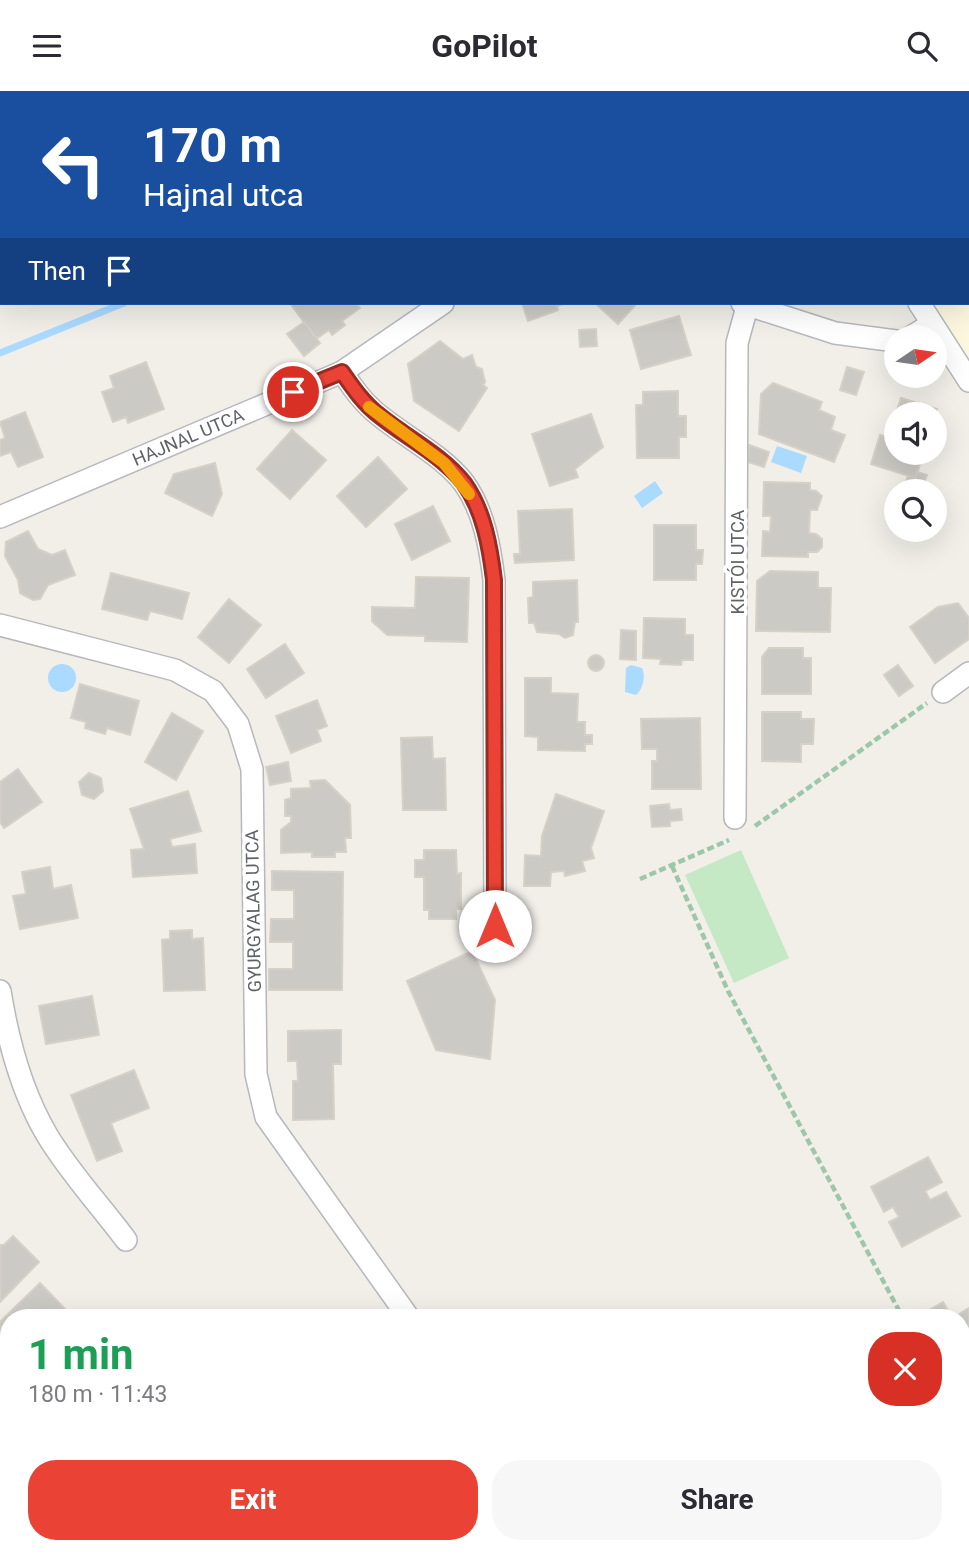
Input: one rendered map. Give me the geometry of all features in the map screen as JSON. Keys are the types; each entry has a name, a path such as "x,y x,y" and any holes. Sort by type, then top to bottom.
{"street":[{"name":"HAJNAL UTCA","path":"0,517 342,372 440,305"},
{"path":"744,305 835,333 884,339"},
{"name":"KISTÓI UTCA","path":"740,828 737,343 744,305"},
{"path":"920,305 969,381"},
{"path":"342,372 378,415 444,463 464,484 479,512 489,545 494,580 495,926"},
{"name":"GYURGYALAG UTCA","path":"0,625 175,670 213,691 238,724 252,769 254,1033 259,1097 266,1117 403,1309"},
{"path":"943,692 969,674"},
{"path":"0,991 6,1028 22,1081 47,1136 126,1240"}],"path":[{"path":"640,879 672,866 740,828 943,692"},
{"path":"672,866 728,991 898,1309"}],"shaded area":[{"path":"930,305 969,305 969,363 947,330 947,325 944,325"}],"green space":[{"path":"741,850 789,958 734,983 685,875"}],"water":[{"path":"777,446 807,456 801,473 771,462"},
{"path":"655,481 663,493 642,508 634,496"},
{"path":"62,664 72,668 76,678 72,688 62,692 52,688 48,678 52,668"},
{"path":"631,665 642,668 643,671 642,686 636,695 625,692 626,668"}],"building":[{"path":"291,305 357,305 360,308 342,321 345,325 332,335 329,330 316,339"},
{"path":"523,305 560,305 557,306 558,310 528,321"},
{"path":"597,305 635,305 618,324"},
{"path":"679,316 691,355 641,369 630,330"},
{"path":"304,322 320,343 304,356 287,334"},
{"path":"596,329 597,346 580,347 579,330"},
{"path":"440,341 463,359 472,355 476,367 482,369 485,382 483,385 487,388 459,431 414,401 408,364"},
{"path":"146,362 164,409 128,423 126,417 113,422 102,392 114,388 110,376"},
{"path":"847,367 864,372 856,395 840,390"},
{"path":"773,383 822,402 819,410 835,417 831,430 845,435 834,462 759,434 761,394"},
{"path":"678,391 678,416 686,416 686,437 679,437 679,458 637,458 636,405 643,405 643,392"},
{"path":"25,412 43,457 18,467 11,452 0,456 0,440 5,438 0,422"},
{"path":"591,414 603,447 575,469 578,477 550,486 532,434"},
{"path":"292,430 326,460 290,499 257,469"},
{"path":"880,435 884,436 884,465 920,465 916,478 871,464"},
{"path":"749,445 769,452 764,467 748,462"},
{"path":"378,457 407,489 366,527 337,496"},
{"path":"215,463 222,494 212,516 165,493 174,474"},
{"path":"917,472 927,475 926,479 907,479 908,476 916,478"},
{"path":"764,482 810,483 810,490 822,496 817,510 810,510 809,533 822,539 822,547 817,552 808,552 808,557 762,556 763,531 770,532 771,516 763,516"},
{"path":"433,506 450,541 412,560 395,524"},
{"path":"572,509 574,560 515,563 514,554 520,554 518,511"},
{"path":"654,525 696,525 696,550 703,550 702,564 696,564 696,580 654,580"},
{"path":"28,531 38,549 52,555 65,550 75,575 48,585 40,599 33,600 20,593 18,580 5,556 6,542"},
{"path":"770,571 818,572 818,588 831,588 830,632 756,631 757,581"},
{"path":"111,573 189,593 182,619 150,611 147,620 102,609"},
{"path":"416,577 469,578 467,642 425,641 425,636 387,635 372,621 372,607 415,608"},
{"path":"577,580 578,622 575,622 573,635 565,638 559,634 537,632 534,623 529,623 528,598 533,597 533,582"},
{"path":"229,599 261,625 229,663 198,637"},
{"path":"958,603 969,618 969,639 935,663 910,627 938,607"},
{"path":"644,618 685,619 685,635 693,635 693,660 682,660 681,665 660,664 661,659 643,658"},
{"path":"621,630 636,631 636,660 620,659"},
{"path":"285,644 304,673 266,698 247,669"},
{"path":"769,648 803,648 803,658 811,658 811,694 762,694 762,657"},
{"path":"593,655 599,655 604,663 602,669 593,671 588,666 588,660"},
{"path":"898,665 913,686 899,696 884,675"},
{"path":"525,678 551,678 551,693 578,694 577,722 585,722 585,735 592,735 592,744 585,744 585,751 538,750 538,737 525,736"},
{"path":"80,684 139,701 130,735 107,728 105,734 85,728 86,722 71,718"},
{"path":"317,700 327,726 317,730 321,741 291,753 276,716"},
{"path":"762,712 801,712 801,719 814,719 813,744 801,744 801,762 762,761"},
{"path":"172,713 203,731 176,780 145,762"},
{"path":"700,718 701,789 652,789 652,761 657,761 657,749 642,749 641,719"},
{"path":"432,737 433,759 445,758 446,810 403,810 401,738"},
{"path":"288,762 291,781 270,785 266,767"},
{"path":"18,769 42,802 4,828 0,822 0,782"},
{"path":"89,773 101,778 103,791 94,799 82,795 79,782"},
{"path":"325,780 350,805 351,838 345,838 346,852 335,852 335,857 312,857 312,852 281,853 281,830 291,822 291,816 285,816 285,800 291,798 291,789 311,788 310,781"},
{"path":"188,791 201,831 170,839 172,847 195,844 197,873 133,877 131,850 144,849 130,809"},
{"path":"556,794 604,811 591,848 594,858 582,861 585,871 565,876 564,871 551,872 550,886 524,886 525,855 541,856 542,836"},
{"path":"669,804 670,810 681,809 682,820 670,821 670,826 652,827 650,806"},
{"path":"424,850 456,850 457,874 461,873 461,909 456,909 456,919 429,919 429,910 424,910 424,877 415,877 415,860 424,860"},
{"path":"50,867 53,889 71,885 78,918 20,929 13,896 26,894 22,872"},
{"path":"272,871 343,872 342,990 269,990 269,969 293,969 293,942 270,942 271,919 294,919 294,890 272,890"},
{"path":"192,930 192,939 203,938 205,990 164,991 162,940 170,939 170,931"},
{"path":"472,951 495,1000 490,1059 436,1050 407,981"},
{"path":"92,996 99,1035 46,1044 39,1006"},
{"path":"341,1030 341,1064 333,1064 334,1119 293,1120 293,1081 298,1081 297,1061 288,1061 288,1031"},
{"path":"134,1070 149,1108 111,1123 122,1151 97,1161 71,1095"},
{"path":"928,1157 942,1182 925,1191 930,1200 946,1192 960,1216 902,1247 889,1222 899,1217 893,1207 884,1212 871,1187"},
{"path":"13,1236 39,1262 0,1302 0,1245 4,1245"},
{"path":"40,1283 65,1309 13,1309"},
{"path":"943,1302 947,1309 931,1309"}],"waterway":[{"path":"0,353 119,305"}],"slow traffic":[{"path":"369,407 444,463 464,484 469,494"}],"route":[{"path":"293,392 342,372 378,415 444,463 464,484 479,512 489,545 494,580 495,926"}]}
